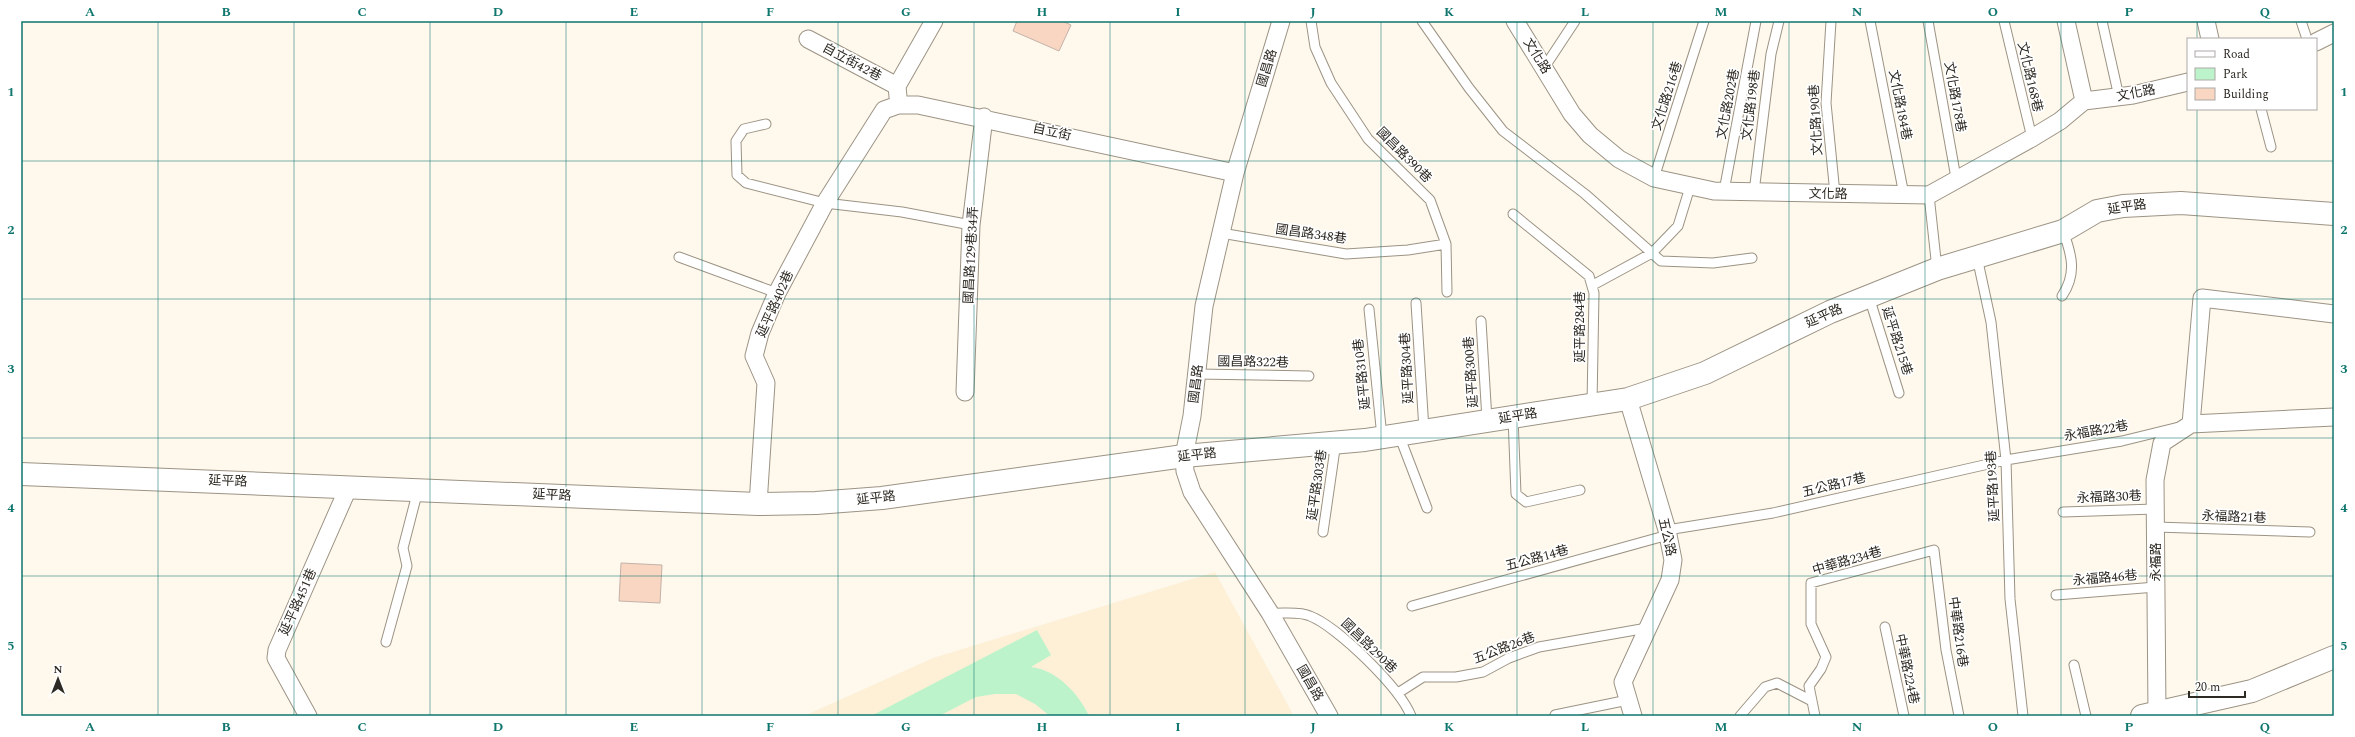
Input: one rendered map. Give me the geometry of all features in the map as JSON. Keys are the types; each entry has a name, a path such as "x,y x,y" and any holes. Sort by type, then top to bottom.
{"street":[{"path":"898,104 897,86 934,21"},
{"name":"國昌路","path":"1281,21 1235,173 1204,306 1192,416 1184,456 1185,471 1192,492 1270,613 1329,716"},
{"name":"文化路","path":"1515,21 1572,114 1590,135 1619,159 1654,178 1690,187 1724,191 1929,195"},
{"path":"1929,195 1956,178 2032,138 2060,121 2084,101 2066,21"},
{"path":"2206,21 2210,38"},
{"path":"2317,42 2334,34"},
{"name":"自立街42巷","path":"808,39 897,86"},
{"name":"文化路","path":"2084,101 2119,97 2187,82"},
{"name":"自立街","path":"898,104 918,104 984,117 1235,173"},
{"name":"延平路402巷","path":"758,504 766,383 754,356 760,333 777,293 825,204 884,110 898,104"},
{"name":"國昌路129巷34弄","path":"965,392 971,225 984,117"},
{"name":"延平路","path":"21,474 349,486 758,504 816,503 882,498 1184,456 1336,442 1390,435 1628,399 1705,373 1830,312 1869,296 1938,269 2063,231 2097,211 2150,204 2181,202 2334,214"},
{"path":"2334,314 2202,298 2191,424 2334,417"},
{"name":"五公路","path":"1628,399 1667,533 1673,560 1670,580 1623,682 1633,716"},
{"name":"永福路","path":"2152,715 2156,587 2155,480 2162,443 2191,424"},
{"name":"延平路451巷","path":"308,716 276,658 277,650 349,486"},
{"path":"2152,715 2252,691 2334,657"}],"lane":[{"name":"國昌路390巷","path":"1311,21 1315,47 1331,83 1368,139 1430,200 1446,244 1447,292"},
{"path":"1422,21 1469,88 1503,131 1585,194 1661,261 1713,263 1752,258"},
{"path":"1544,68 1575,21"},
{"name":"文化路216巷","path":"1654,178 1704,21"},
{"name":"文化路202巷","path":"1724,191 1756,21"},
{"name":"文化路198巷","path":"1754,192 1770,54 1778,21"},
{"name":"文化路190巷","path":"1830,21 1826,103 1835,194"},
{"name":"文化路184巷","path":"1870,21 1904,195"},
{"name":"文化路178巷","path":"1928,21 1956,178"},
{"name":"文化路168巷","path":"2004,21 2032,138"},
{"path":"2102,21 2119,97"},
{"path":"2301,21 2307,38"},
{"path":"2261,110 2271,148"},
{"path":"766,124 744,129 736,141 736,175 746,183 825,204 902,212 971,225"},
{"path":"1593,285 1652,253 1678,226 1690,187"},
{"path":"1929,195 1938,269"},
{"name":"延平路284巷","path":"1513,214 1589,276 1593,285 1592,404"},
{"path":"2062,296 2070,284 2072,269 2072,258 2063,231"},
{"name":"國昌路348巷","path":"1221,233 1346,254 1408,250 1446,244"},
{"path":"679,257 777,293"},
{"name":"延平路193巷","path":"1977,257 1991,322 2006,460 2010,599 2022,716"},
{"name":"延平路215巷","path":"1869,296 1899,393"},
{"name":"延平路304巷","path":"1416,303 1424,430"},
{"name":"延平路310巷","path":"1369,309 1390,435 1427,508"},
{"name":"延平路300巷","path":"1481,321 1487,420"},
{"name":"國昌路322巷","path":"1197,374 1309,376"},
{"path":"1513,417 1516,494 1526,502 1580,490"},
{"name":"永福路22巷","path":"2006,460 2122,441 2191,424"},
{"name":"延平路303巷","path":"1323,532 1336,442"},
{"name":"五公路17巷","path":"1667,533 1773,513 2006,460"},
{"path":"386,642 407,566 403,548 418,489"},
{"name":"永福路30巷","path":"2063,512 2156,509"},
{"name":"永福路21巷","path":"2156,527 2310,532"},
{"name":"五公路14巷","path":"1412,606 1667,533"},
{"name":"中華路234巷","path":"1815,716 1810,700 1809,686 1821,669 1826,657 1811,624 1811,583 1934,550"},
{"name":"中華路216巷","path":"1934,550 1946,650 1958,716"},
{"name":"永福路46巷","path":"2056,595 2156,587"},
{"name":"國昌路290巷","path":"1270,613 1309,615 1331,627 1398,693 1411,716"},
{"name":"中華路224巷","path":"1885,627 1904,716"},
{"name":"五公路26巷","path":"1398,693 1423,677 1456,677 1483,672 1509,658 1539,648 1647,628"},
{"path":"2074,665 2086,716"},
{"path":"1740,716 1765,687 1777,683 1810,700"},
{"path":"1555,715 1628,700"}],"shaded area":[{"path":"1215,572 1294,716 804,716 933,658"}],"green space":[{"path":"1037,630 1051,655 1031,667 1050,673 1066,684 1079,699 1089,716 1050,716 1035,704 1016,694 995,694 976,697 939,716 871,716"}],"building":[{"path":"1017,21 1062,21 1071,25 1059,51 1013,31"},
{"path":"621,563 662,565 660,603 619,601"}]}
